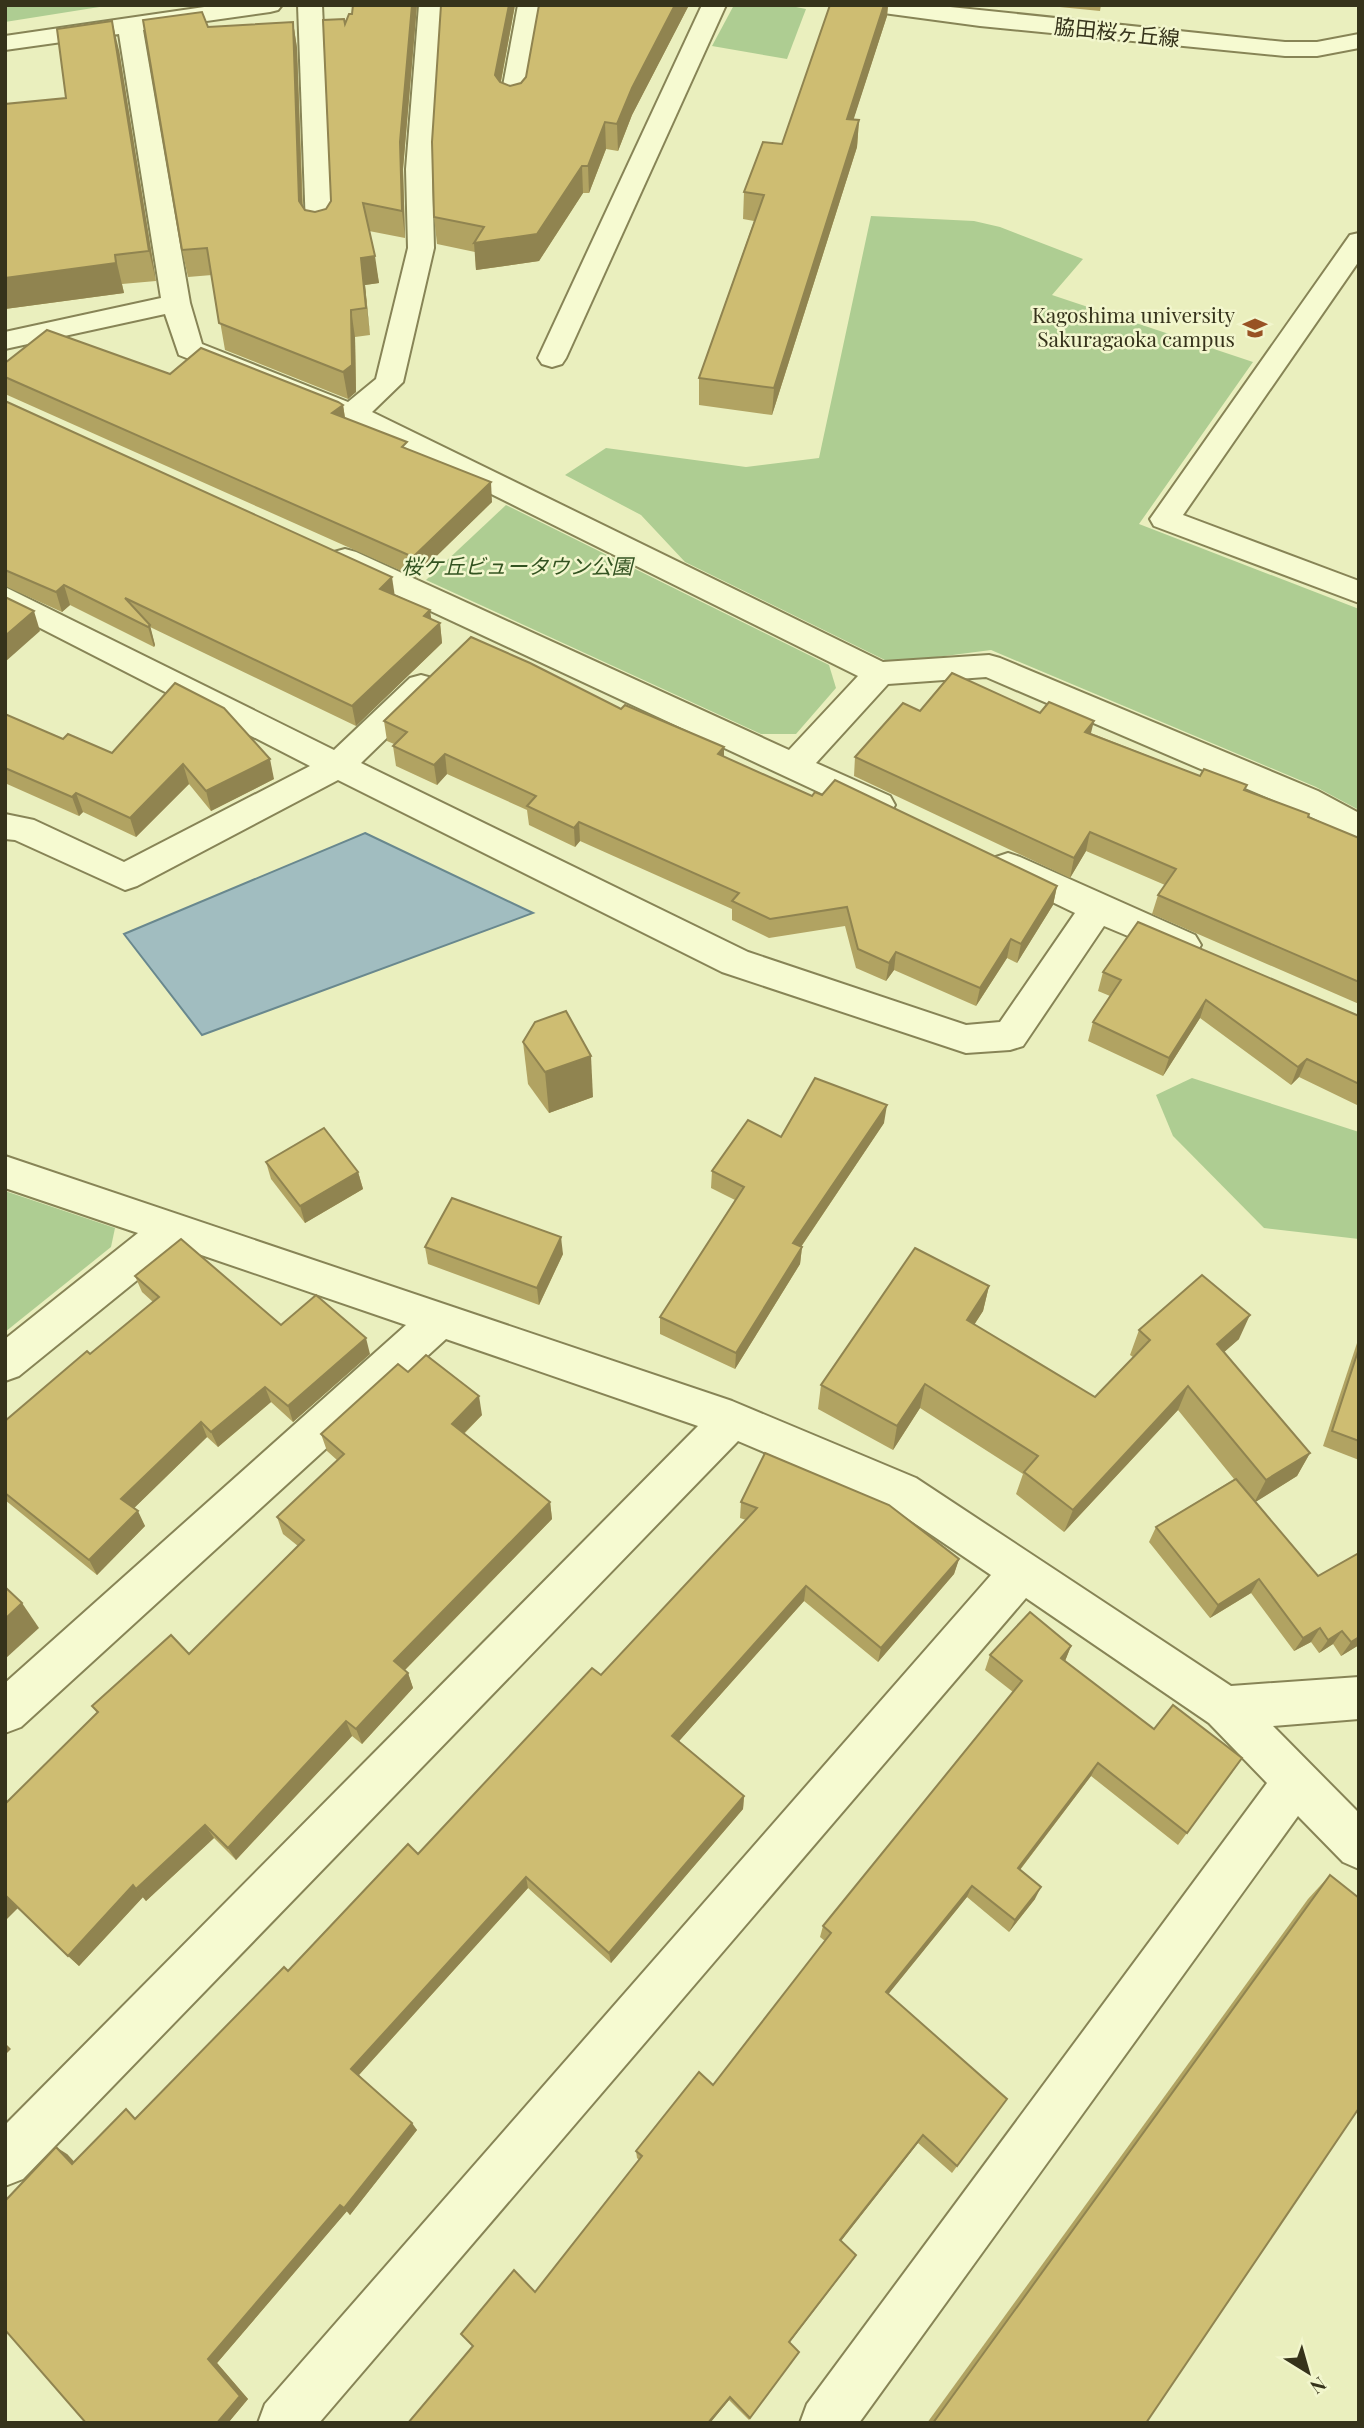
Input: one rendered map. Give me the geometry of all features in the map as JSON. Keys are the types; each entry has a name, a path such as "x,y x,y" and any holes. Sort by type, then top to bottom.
{"street":[{"path":"5,43 270,5"},
{"path":"310,5 319,228"},
{"path":"352,414 389,382 421,248 419,169 431,5"},
{"path":"513,102 530,5"},
{"path":"552,358 715,5"},
{"name":"脇田桜ヶ丘線","path":"876,5 980,19 1285,49 1317,49 1359,41"},
{"path":"131,26 176,303 189,349 352,414 879,673 989,666 1306,800 1359,828"},
{"path":"1359,241 1166,519 1359,593"},
{"path":"5,341 176,303"},
{"path":"321,548 466,643 795,765 908,819"},
{"path":"5,597 338,766 735,962 966,1039 1010,1036 1097,908"},
{"path":"5,826 22,829 125,877 338,766 466,643"},
{"path":"795,765 879,673"},
{"path":"984,855 1209,957"},
{"path":"5,1171 732,1419 901,1491 1225,1708 1359,1846"},
{"path":"5,1363 172,1228"},
{"path":"5,1712 440,1320"},
{"path":"5,2161 732,1419"},
{"path":"284,2423 1022,1571"},
{"path":"1225,1708 1359,1698"},
{"path":"826,2423 1296,1781"}],"green space":[{"path":"5,5 112,5 5,22"},
{"path":"734,5 786,5 806,9 787,59 712,46"},
{"path":"871,216 974,221 1000,227 1083,259 1052,295 1253,362 1139,524 1359,609 1359,810 1316,787 991,650 891,663 685,562 641,515 565,475 606,448 746,467 819,458"},
{"name":"桜ケ丘ビュータウン公園","path":"506,505 829,665 836,688 796,734 761,734 426,580"},
{"path":"1192,1078 1359,1132 1359,1239 1264,1228 1173,1136 1156,1095"},
{"path":"5,1191 115,1228 111,1247 5,1332"}],"water":[{"path":"365,833 533,913 202,1035 124,934"}],"building":[{"path":"353,5 412,5 400,142 402,211 363,203 375,256 361,258 366,308 351,310 352,365 343,372 219,323 207,248 182,250 143,20 202,12 208,27 293,22 299,201 305,210 315,212 326,209 331,201 323,20 344,19 345,24 349,14 352,14"},
{"path":"441,5 509,5 495,75 500,82 510,86 521,83 526,77 539,5 675,5 632,88 617,124 605,122 588,166 582,166 537,234 474,243 484,227 434,217 432,142"},
{"path":"830,5 884,5 847,119 859,120 774,388 699,378 764,195 744,192 763,142 782,144"},
{"path":"112,21 149,251 115,255 116,263 5,278 5,104 66,98 57,29"},
{"path":"47,330 170,374 201,348 338,402 343,405 332,413 407,442 402,447 491,482 413,557 5,377 5,363"},
{"path":"5,401 392,577 380,589 430,610 424,616 440,623 352,706 125,598 150,625 148,627 64,585 56,592 5,570"},
{"path":"5,597 34,611 5,636"},
{"path":"471,637 621,709 625,705 724,747 718,754 812,796 815,792 822,795 835,780 1057,886 1021,944 1011,939 980,988 896,952 889,963 858,949 847,907 770,919 732,901 739,893 579,822 574,828 527,806 536,796 445,754 434,765 393,746 407,732 384,721"},
{"path":"952,673 1040,713 1049,702 1094,721 1085,732 1200,776 1204,769 1247,785 1244,790 1309,814 1308,817 1359,838 1359,982 1158,895 1176,869 1090,832 1074,858 855,757 903,703 920,711"},
{"path":"175,683 224,708 270,759 206,791 183,764 130,818 76,793 72,797 5,768 5,714 63,739 68,734 112,753"},
{"path":"1138,922 1359,1016 1359,1084 1307,1059 1298,1067 1206,1000 1169,1058 1093,1022 1121,980 1103,972"},
{"path":"566,1011 591,1056 545,1072 523,1042 535,1022"},
{"path":"815,1078 887,1105 793,1243 802,1247 736,1353 660,1317 744,1187 712,1171 748,1120 781,1137"},
{"path":"324,1128 358,1172 300,1206 266,1162"},
{"path":"452,1198 561,1237 537,1288 425,1247"},
{"path":"181,1239 281,1325 316,1295 366,1338 288,1406 265,1387 211,1432 201,1422 121,1499 138,1511 89,1560 5,1493 5,1421 87,1351 90,1354 159,1297 135,1276"},
{"path":"915,1248 989,1286 967,1320 1095,1397 1150,1340 1139,1330 1202,1275 1250,1315 1217,1344 1310,1453 1266,1480 1188,1386 1073,1510 1024,1472 1038,1456 925,1384 897,1426 821,1385"},
{"path":"1359,1348 1359,1441 1332,1431"},
{"path":"426,1355 479,1396 452,1424 550,1502 394,1661 408,1673 356,1729 346,1721 228,1848 205,1825 136,1889 133,1885 68,1956 5,1897 5,1804 98,1712 92,1706 171,1635 189,1654 304,1540 277,1517 344,1454 321,1434 398,1364 408,1372"},
{"path":"765,1453 889,1505 959,1559 881,1648 806,1586 672,1736 744,1796 609,1953 526,1877 351,2069 412,2123 344,2208 340,2205 208,2359 240,2396 217,2423 86,2423 5,2330 5,2201 56,2147 72,2164 126,2109 135,2119 284,1967 288,1971 408,1844 418,1854 592,1668 601,1675 757,1508 741,1502"},
{"path":"1236,1479 1318,1576 1359,1553 1359,1637 1351,1642 1342,1631 1328,1640 1320,1628 1303,1638 1259,1579 1218,1605 1156,1527"},
{"path":"5,1587 22,1603 5,1619"},
{"path":"1030,1612 1071,1646 1061,1658 1154,1729 1173,1705 1242,1758 1187,1833 1098,1763 1018,1868 1041,1887 1015,1920 972,1886 886,1992 1007,2099 957,2166 923,2135 840,2240 856,2255 789,2342 799,2352 750,2418 730,2397 708,2423 408,2423 473,2346 461,2334 514,2270 535,2292 642,2156 636,2151 699,2072 713,2085 831,1933 823,1926 1022,1681 990,1655"},
{"path":"1330,1875 1359,1898 1359,2108 1146,2423 933,2423"}],"place":[{"name":"Kagoshima university Sakuragaoka campus","path":"1255,328"}]}
